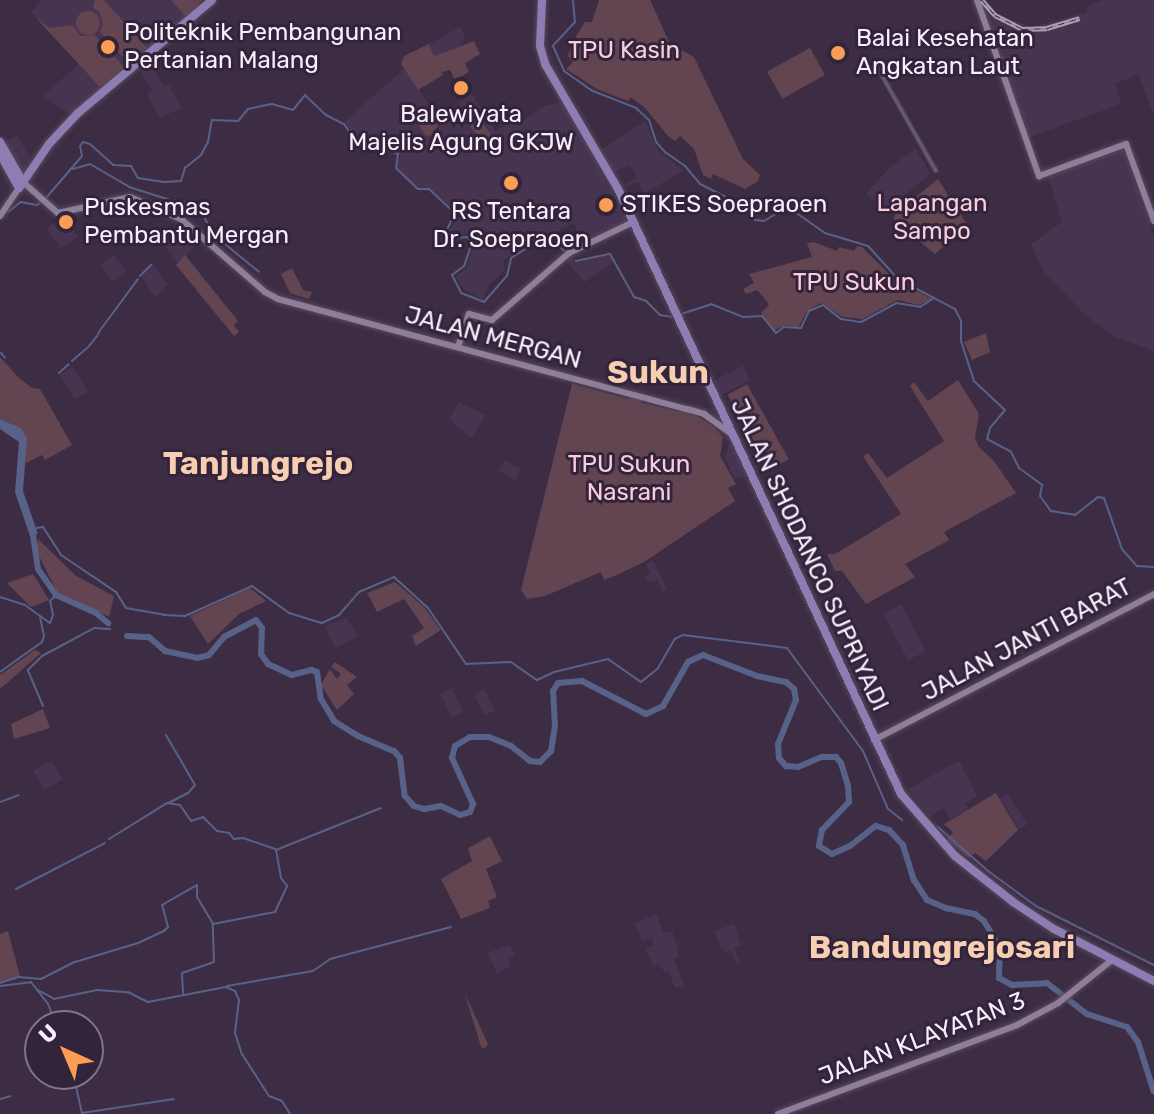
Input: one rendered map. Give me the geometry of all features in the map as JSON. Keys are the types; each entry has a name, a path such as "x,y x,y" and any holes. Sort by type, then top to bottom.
{"main road":[{"path":"21,185 49,144 78,113 212,0"},
{"name":"JALAN SHODANCO SUPRIYADI","path":"542,0 542,59 598,152 633,222 729,432 904,798 955,856 1031,914 1154,981"},
{"path":"0,142 21,185"},
{"path":"0,154 21,185"}],"street":[{"path":"977,0 1039,176 1126,144 1154,221"},
{"name":"JALAN MERGAN","path":"21,185 63,214 126,197 149,205 194,228 265,292 289,302 704,414 729,432"},
{"path":"0,216 21,185"},
{"path":"458,347 469,314 492,320 566,255 633,222"},
{"name":"JALAN JANTI BARAT","path":"874,740 1154,594"},
{"name":"JALAN KLAYATAN 3","path":"778,1114 1004,1030 1058,1003 1112,960"}],"shaded area":[{"name":"Politeknik Pembangunan Pertanian Malang","path":"41,0 202,0 199,3 201,6 70,115 43,96 79,64 31,12"},
{"path":"984,0 997,14 1031,27 1087,12 1086,7 1104,0 1154,0 1154,116 1138,74 1115,84 1121,104 1029,137 981,2"},
{"path":"461,27 465,39 460,41 462,45 435,56 429,44"},
{"path":"146,59 165,86 169,85 181,108 160,118 147,95 152,90 137,66"},
{"name":"RS Tentara Dr. Soepraoen","path":"404,69 431,107 441,115 471,93 495,131 517,119 520,122 545,106 565,101 627,223 584,242 573,223 560,230 556,241 532,241 504,260 504,271 489,284 483,300 464,289 455,277 467,268 473,241 466,234 446,235 458,217 456,212 428,188 419,188 404,176 395,165 401,157 397,151 384,148 372,138 360,144 344,122"},
{"path":"645,121 658,151 684,171 644,193 638,181 626,187 625,184 637,178 630,165 612,173 600,150"},
{"path":"17,135 32,162 22,173 3,143"},
{"path":"1123,148 1154,237 1154,351 1115,337 1083,313 1042,269 1031,244 1062,222 1048,176"},
{"path":"916,149 929,172 928,176 885,211 866,194 891,166"},
{"path":"59,219 64,225 69,222 78,237 61,248 46,229"},
{"path":"181,222 202,239 178,262 161,242"},
{"path":"114,255 127,272 113,282 100,265"},
{"path":"570,255 578,262 609,255 613,262 585,282 566,258"},
{"path":"153,265 168,284 155,297 141,277"},
{"path":"743,366 750,380 722,395 714,381"},
{"path":"73,367 88,392 75,400 60,375"},
{"path":"459,402 486,415 471,438 449,419"},
{"path":"730,440 747,477 735,477 725,458"},
{"path":"505,460 520,469 516,481 498,470"},
{"path":"653,560 667,590 662,592 658,580 648,583 645,576 650,573 646,564"},
{"path":"901,604 926,651 908,660 883,613"},
{"path":"346,618 359,636 335,648 325,626"},
{"path":"452,688 463,712 451,717 440,693"},
{"path":"484,689 495,711 485,715 474,695"},
{"path":"51,761 63,779 45,789 33,771"},
{"path":"959,761 977,796 965,803 968,809 950,819 944,808 929,817 908,789"},
{"path":"1008,794 1027,825 1019,829 1000,799"},
{"path":"657,914 663,933 672,931 678,948 679,957 674,959 684,985 675,988 669,972 665,973 659,964 653,966 646,949 654,945 652,938 642,941 635,923"},
{"path":"734,924 741,945 734,948 741,963 737,965 731,951 721,948 714,931"},
{"path":"510,945 515,955 508,959 511,966 497,974 488,953"}],"green space":[{"path":"95,0 104,0 148,49 130,65 100,32 103,24 99,12 93,8"},
{"path":"171,0 202,0 199,3 201,6 187,18"},
{"name":"TPU Kasin","path":"599,0 650,0 670,44 694,57 743,159 760,175 758,181 745,189 713,174 711,179 703,175 694,149 680,136 675,141 668,136 645,108 631,97 628,101 597,89 566,69 573,62 568,56 573,41 585,22 592,22"},
{"path":"88,11 97,14 100,23 97,32 88,35 79,32 76,23 79,14"},
{"path":"36,18 50,28 73,25 80,36 95,35 126,69 97,94 100,87"},
{"path":"474,41 480,54 465,63 469,72 455,80 450,70 442,72 433,54 435,56"},
{"path":"429,44 443,75 418,90 401,64 404,56"},
{"path":"810,48 825,75 782,99 767,72"},
{"path":"875,58 939,172 934,173 871,61"},
{"path":"420,107 438,126 432,135 426,136 411,113"},
{"path":"480,119 494,139 486,146 470,126"},
{"name":"Lapangan Sampo","path":"938,179 968,226 935,254 894,220 895,214"},
{"name":"TPU Sukun","path":"814,242 837,251 839,247 854,251 857,246 862,247 894,279 932,299 919,305 898,300 862,319 843,317 821,303 807,311 798,328 786,325 773,331 761,313 769,305 766,300 757,290 746,294 743,289 754,283 749,274 812,257 807,243"},
{"path":"185,255 238,321 234,325 239,332 234,336 176,265"},
{"path":"292,268 303,290 312,292 309,299 290,293 281,274"},
{"path":"986,333 990,352 972,360 964,342"},
{"path":"0,357 19,378 32,388 40,389 72,445 45,460 42,455 26,463 21,428 0,419"},
{"path":"958,380 979,414 975,438 979,447 994,461 1016,493 944,532 949,540 905,564 915,577 866,604 842,571 835,571 827,554 835,554 901,514 863,456 868,453 887,478 944,441 910,386 914,382 928,401"},
{"name":"TPU Sukun Nasrani","path":"572,384 628,399 630,395 642,399 641,403 695,415 714,427 723,437 720,456 736,484 728,488 735,501 644,562 619,574 604,580 601,572 545,596 527,599 521,590"},
{"path":"747,384 789,459 769,470 728,395"},
{"path":"38,539 76,576 114,596 109,617 57,592 36,550"},
{"path":"33,574 49,600 31,607 7,583"},
{"path":"395,582 424,607 441,630 416,646 412,636 424,628 404,599 377,612 367,593"},
{"path":"250,588 266,601 239,614 208,644 190,616"},
{"path":"35,650 41,653 0,689 0,675"},
{"path":"335,662 357,677 347,685 354,694 337,710 321,685 330,669 337,679 341,674 331,667"},
{"path":"43,709 50,728 14,739 11,724"},
{"path":"996,793 1018,830 986,861 975,853 969,858 946,840 953,832 944,824"},
{"path":"490,836 502,861 486,869 497,897 488,901 490,908 461,919 441,879 472,861 468,848"},
{"path":"8,931 20,976 0,982 0,934"},
{"path":"465,994 488,1044 484,1049 481,1047"}],"water":[{"path":"0,419 21,428 27,439 23,491 38,534 30,536 15,492 19,442 0,429"}],"waterway":[{"path":"573,0 575,22 553,46 564,71 593,91 636,108 649,120 656,142 665,152 685,166 700,184 736,202 755,220 764,221 786,208 795,212 825,233 868,246 898,279 955,309 961,321 961,341 974,381 1005,410 990,428 987,439 1011,452 1019,468 1042,485 1040,496 1051,511 1075,515 1098,497 1104,498 1122,549 1137,566 1154,567"},
{"path":"873,60 936,171"},
{"path":"46,198 82,156 80,146 83,142 90,144 113,165 131,166 138,178 181,181 185,168 201,155 208,142 212,120 238,121 248,109 272,104 293,110 305,95 326,115 344,124 357,143 374,140 381,148 398,154 396,168 418,189 429,189 455,213 444,236 449,239 467,237 472,242 464,266 452,275 461,293 484,302 507,276 511,258 533,244 560,247 566,252"},
{"path":"73,169 90,164 128,186"},
{"path":"129,187 170,200 192,203"},
{"path":"8,212 21,202 37,205 41,202"},
{"path":"197,205 214,235 259,272"},
{"path":"576,261 610,254 634,297 646,301 660,315 672,317"},
{"path":"140,276 151,265"},
{"path":"101,329 138,279"},
{"path":"678,315 711,304 743,317 762,316 776,333 784,327 801,328 809,311 823,305 841,319 861,322 896,303 920,307 934,298"},
{"path":"98,334 100,330"},
{"path":"89,346 97,336"},
{"path":"72,361 88,347"},
{"path":"1,353 5,358"},
{"path":"59,373 69,364"},
{"path":"37,528 43,527 61,555 116,592 126,608 164,615 185,616 252,586 289,613 322,623 339,615 359,592 394,577 428,608 466,664 511,662 537,680 554,672 608,659 641,682 658,668 675,639 683,635 787,648 863,751 888,809 902,820"},
{"path":"32,528 38,569 56,595 96,613 108,623"},
{"path":"0,597 25,605 50,623 53,615 50,601 56,595"},
{"path":"0,672 42,642 44,636 40,617"},
{"path":"127,636 149,637 165,651 197,658 209,655 224,637 256,620 262,628 261,654 268,664 292,675 311,670 317,672 321,699 334,721 358,736 394,751 400,758 405,796 414,806 424,809 441,806 460,815 470,812 473,804 452,758 455,746 470,737 489,737 511,746 530,761 540,762 551,751 555,727 553,691 558,683 582,681 646,714 663,706 688,662 703,655 757,676 786,682 794,689 796,700 778,744 779,758 786,766 798,767 822,757 836,757 848,786 849,802 822,830 819,846 832,854 850,846 876,826 889,830 903,845 914,880 927,900 975,914 984,921 1000,948 999,978 1012,985 1047,983 1087,1014 1127,1027 1138,1042 1154,1092"},
{"path":"43,706 28,670 42,656 94,628 110,629"},
{"path":"166,735 195,785 188,793 168,803"},
{"path":"0,802 19,795"},
{"path":"109,839 167,803 180,805 191,821 203,817 217,831 229,833 234,839 243,838 275,849"},
{"path":"0,983 19,977 41,979 75,962 138,943 164,931 168,927 162,905 197,885 197,897 213,924 275,912 287,886 281,878 276,850 381,808"},
{"path":"938,827 988,871 1036,906 1154,965"},
{"path":"16,889 105,843"},
{"path":"183,993 182,973 214,962 213,924"},
{"path":"227,986 313,971 330,959 451,927"},
{"path":"0,986 31,982 50,1010"},
{"path":"38,990 54,999 97,990 128,992 148,1002 226,987 235,991 239,1000 235,1033 242,1054 269,1096 282,1101 290,1114"},
{"path":"77,1090 82,1113 174,1099"},
{"path":"0,1099 11,1096"}],"railway":[{"path":"982,0 995,15 1022,29 1047,28 1079,18"}],"place":[{"name":"Politeknik Pembangunan Pertanian Malang","path":"108,47"},
{"name":"Balai Kesehatan Angkatan Laut","path":"838,53"},
{"name":"Balewiyata Majelis Agung GKJW","path":"461,88"},
{"name":"RS Tentara Dr. Soepraoen","path":"511,183"},
{"name":"STIKES Soepraoen","path":"606,205"},
{"name":"Puskesmas Pembantu Mergan","path":"66,222"}],"district":[{"name":"Sukun","path":"658,372"},
{"name":"Tanjungrejo","path":"258,463"},
{"name":"Bandungrejosari","path":"942,947"}]}
